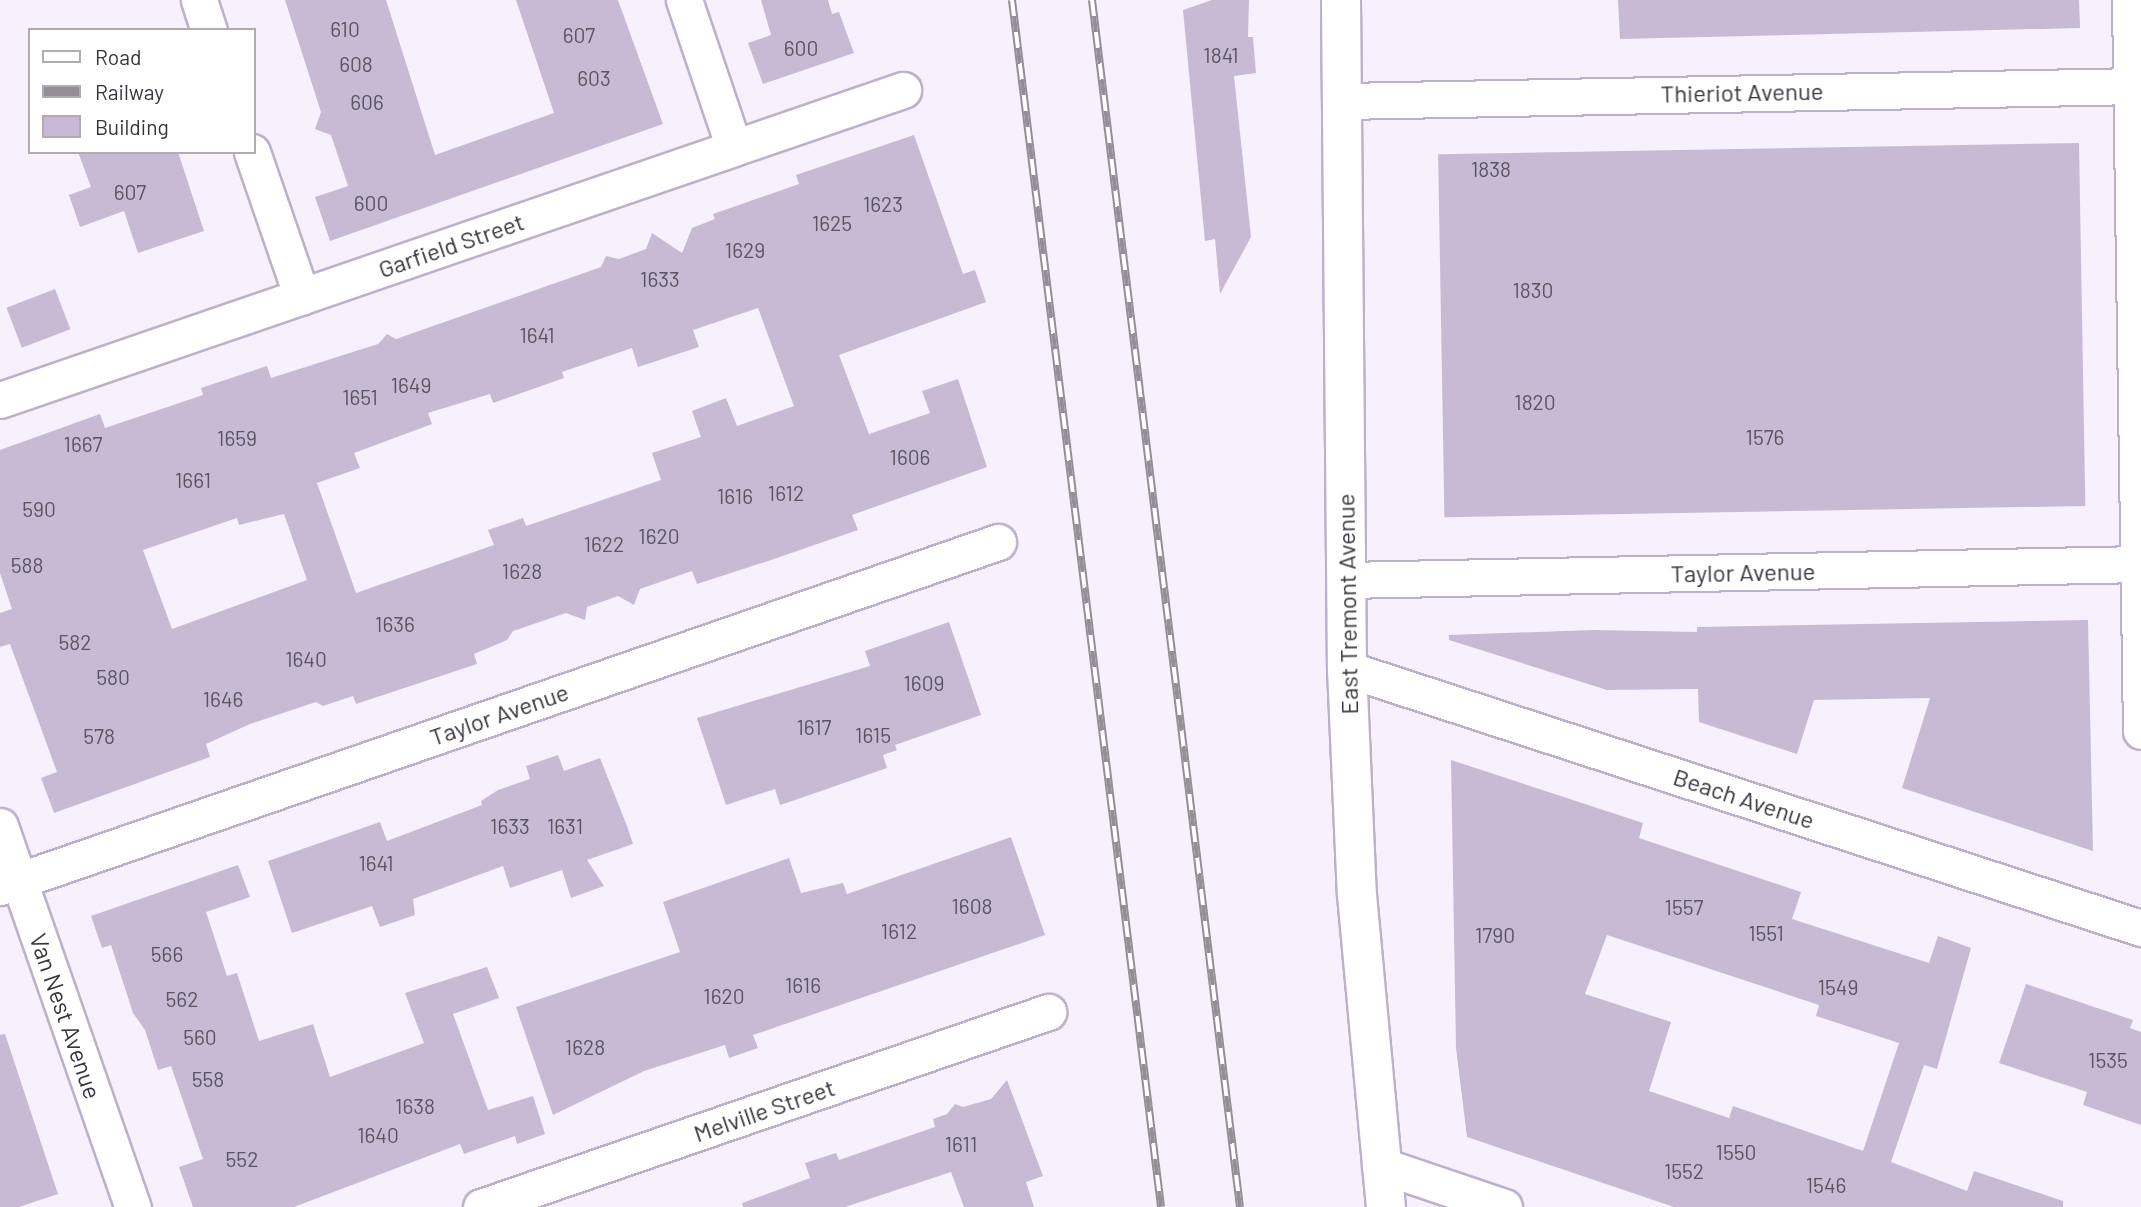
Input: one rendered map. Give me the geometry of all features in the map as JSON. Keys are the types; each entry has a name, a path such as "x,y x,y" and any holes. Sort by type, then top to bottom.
{"main road":[{"name":"East Tremont Avenue","path":"1341,0 1347,669 1357,895 1380,1166 1386,1207"}],"street":[{"path":"199,0 208,28"},
{"path":"684,0 734,148"},
{"path":"2130,0 2137,85 2141,731"},
{"name":"Thieriot Avenue","path":"1343,101 2137,85"},
{"name":"Garfield Street","path":"0,400 903,90"},
{"path":"253,154 302,297"},
{"name":"Taylor Avenue","path":"10,884 998,542"},
{"name":"Taylor Avenue","path":"1345,580 2140,564"},
{"name":"Beach Avenue","path":"1347,669 2141,928"},
{"name":"Van Nest Avenue","path":"0,826 10,884 133,1207"},
{"name":"Melville Street","path":"481,1207 1048,1012"},
{"path":"1380,1166 1504,1207"}],"building":[{"path":"285,0 386,0 435,155 554,113 516,0 618,0 663,124 330,241 315,197 348,186 331,135 315,129 321,112"},
{"path":"761,0 828,0 832,14 839,12 854,53 763,84 748,43 771,35"},
{"path":"1212,0 1249,0 1248,37 1253,37 1256,73 1234,76 1251,237 1220,294 1215,239 1205,241 1183,10"},
{"path":"1618,0 2079,0 2080,28 1620,39"},
{"path":"914,135 963,274 975,270 986,302 839,355 869,434 930,413 922,391 958,379 987,467 852,515 858,530 697,584 692,571 640,589 634,605 618,596 587,607 585,620 566,613 513,631 507,640 474,654 477,664 356,704 353,696 323,706 316,702 250,724 206,744 210,757 54,813 41,778 57,772 10,644 0,647 0,613 12,609 0,573 0,450 100,414 105,428 203,395 201,388 267,366 271,378 378,344 387,334 396,339 601,267 606,256 619,259 646,249 652,233 682,253 692,228 715,219 713,214 799,184 796,175","holes":["758,308 794,406 737,426 726,398 692,411 701,437 652,453 661,480 526,526 523,518 488,530 494,545 356,593 317,483 360,468 354,453 432,424 428,413 490,394 493,403 564,378 562,372 632,348 638,367 699,347 693,330","284,514 307,580 172,629 143,550 237,518 239,525"]},
{"path":"2079,143 2085,506 1444,517 1438,154"},
{"path":"79,154 179,154 204,231 138,253 124,211 80,227 69,195 91,187"},
{"path":"55,289 70,329 22,348 6,308"},
{"path":"2088,620 2093,851 1902,788 1930,698 1814,700 1797,754 1699,722 1698,689 1607,690 1449,640 1449,635 1593,630 1697,632 1697,627"},
{"path":"949,622 981,715 895,745 897,750 883,755 887,768 780,805 775,789 726,805 697,718 870,666 865,651"},
{"path":"558,755 564,771 600,758 627,826 633,844 587,860 604,886 571,898 562,870 510,888 503,866 413,899 415,915 380,927 372,906 292,933 268,861 380,822 387,841 482,805 481,801 498,790 530,779 526,766"},
{"path":"1451,760 1643,823 1639,838 1801,892 1792,919 1929,963 1938,936 1971,948 1937,1069 1924,1065 1891,1162 1967,1191 1974,1171 2063,1201 2063,1207 1674,1207 1467,1137 1456,1048","holes":["1607,935 1819,1005 1816,1016 1899,1043 1863,1151 1733,1106 1729,1118 1649,1091 1671,1022 1585,994"]},
{"path":"1011,837 1045,935 753,1035 758,1048 729,1058 725,1045 644,1071 553,1115 516,1007 680,952 663,902 789,858 801,893 843,883 847,894"},
{"path":"238,865 250,897 206,912 227,976 237,973 259,1041 313,1024 330,1077 424,1043 405,993 487,967 499,998 453,1014 488,1110 533,1096 545,1134 517,1144 515,1136 464,1154 460,1144 294,1207 193,1207 179,1167 203,1159 171,1066 158,1070 145,1030 133,1013 111,945 102,948 91,916"},
{"path":"2026,984 2133,1020 2130,1028 2141,1032 2141,1125 2083,1105 2087,1092 1999,1063"},
{"path":"5,1034 58,1194 19,1207 0,1207 0,1035"},
{"path":"1007,1080 1043,1176 1026,1182 1034,1207 964,1207 951,1172 845,1207 743,1207 742,1203 810,1178 805,1163 836,1153 839,1160 935,1127 933,1119 947,1114 955,1104 963,1107 991,1099"}],"railway":[{"path":"1012,0 1161,1207"},
{"path":"1092,0 1240,1207"}]}
